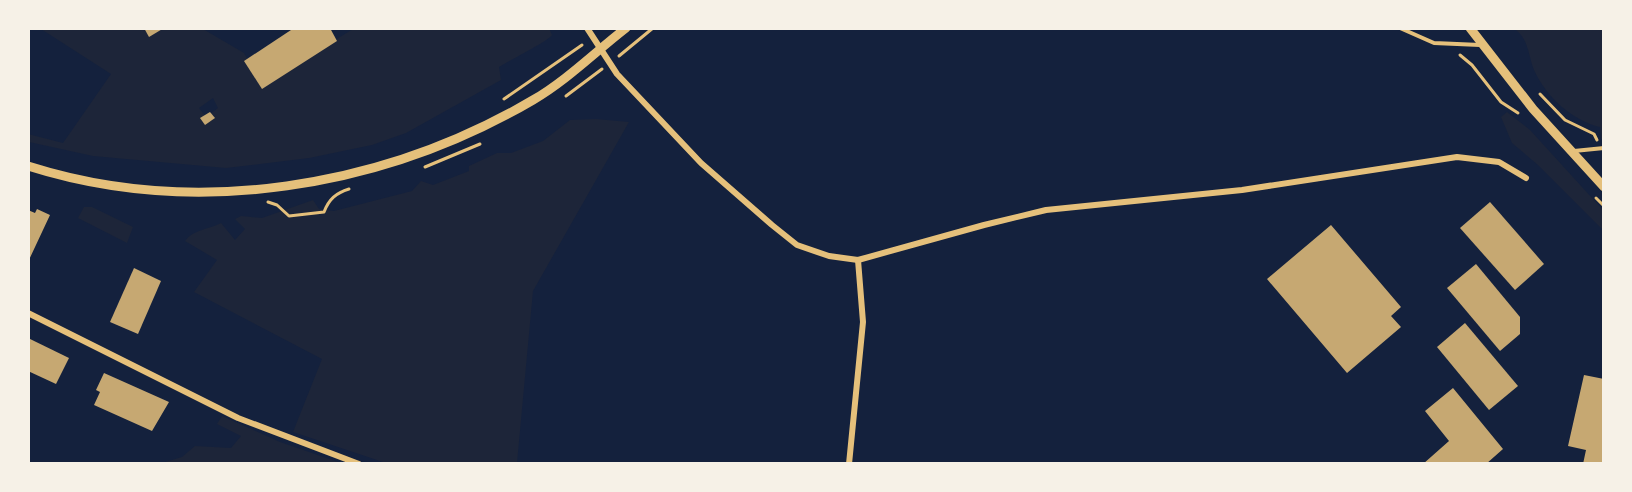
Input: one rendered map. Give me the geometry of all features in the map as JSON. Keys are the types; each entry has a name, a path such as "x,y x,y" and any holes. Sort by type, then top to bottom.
{"street":[{"path":"587,28 617,74 701,163 797,245 829,256 858,260 1046,210 1242,190 1456,157 1499,162 1526,178"},
{"path":"28,166 72,179 150,191 244,192 347,175 453,142 534,100 626,28"},
{"path":"1470,28 1570,151 1604,188"},
{"path":"849,464 863,322 858,260"},
{"path":"28,313 238,417 359,464"}],"lane":[{"path":"1400,28 1434,43 1483,45"},
{"path":"1570,151 1604,148"}],"path":[{"path":"641,28 645,35 653,28"},
{"path":"501,101 564,58"},
{"path":"1537,90 1565,120 1594,134"}],"shaded area":[{"path":"549,28 552,35 499,67 501,80 406,133 372,145 309,158 226,168 93,156 29,142 28,134 63,143 111,74 41,29 203,29 244,53 262,85 353,29","holes":["213,98 218,108 206,117 199,108"]},
{"path":"1515,29 1603,29 1603,139 1601,139 1600,127 1570,113 1553,98 1539,80 1526,43"},
{"path":"1507,112 1530,130 1603,210 1603,230 1538,165 1512,143 1501,117"},
{"path":"596,119 629,122 533,291 517,463 386,463 293,432 322,359 194,292 217,260 185,241 197,232 221,223 235,240 245,229 235,219 241,216 262,218 313,200 319,209 334,211 412,191 421,181 433,185 469,171 469,166 497,153 511,153 543,141 570,120"},
{"path":"84,207 92,207 133,227 127,243 78,218"},
{"path":"222,416 280,442 341,463 162,463 182,457 195,446 231,448 241,436 217,424"}],"building":[{"path":"144,28 164,28 149,37"},
{"path":"294,28 330,28 337,41 262,89 244,61"},
{"path":"210,112 215,118 205,125 200,118"},
{"path":"1490,202 1544,264 1515,290 1460,228"},
{"path":"37,209 50,215 28,262 28,210 35,213"},
{"path":"1331,225 1401,307 1391,316 1401,327 1347,373 1267,279"},
{"path":"1476,264 1520,317 1520,334 1500,351 1447,288"},
{"path":"134,268 161,281 138,334 110,322"},
{"path":"1465,323 1518,386 1489,410 1437,347"},
{"path":"28,338 69,358 56,384 28,371"},
{"path":"104,373 169,402 152,431 94,405 100,392 96,390"},
{"path":"1584,375 1604,379 1604,464 1583,464 1586,450 1568,446"},
{"path":"1453,388 1503,449 1486,464 1423,464 1449,441 1425,411"}]}
